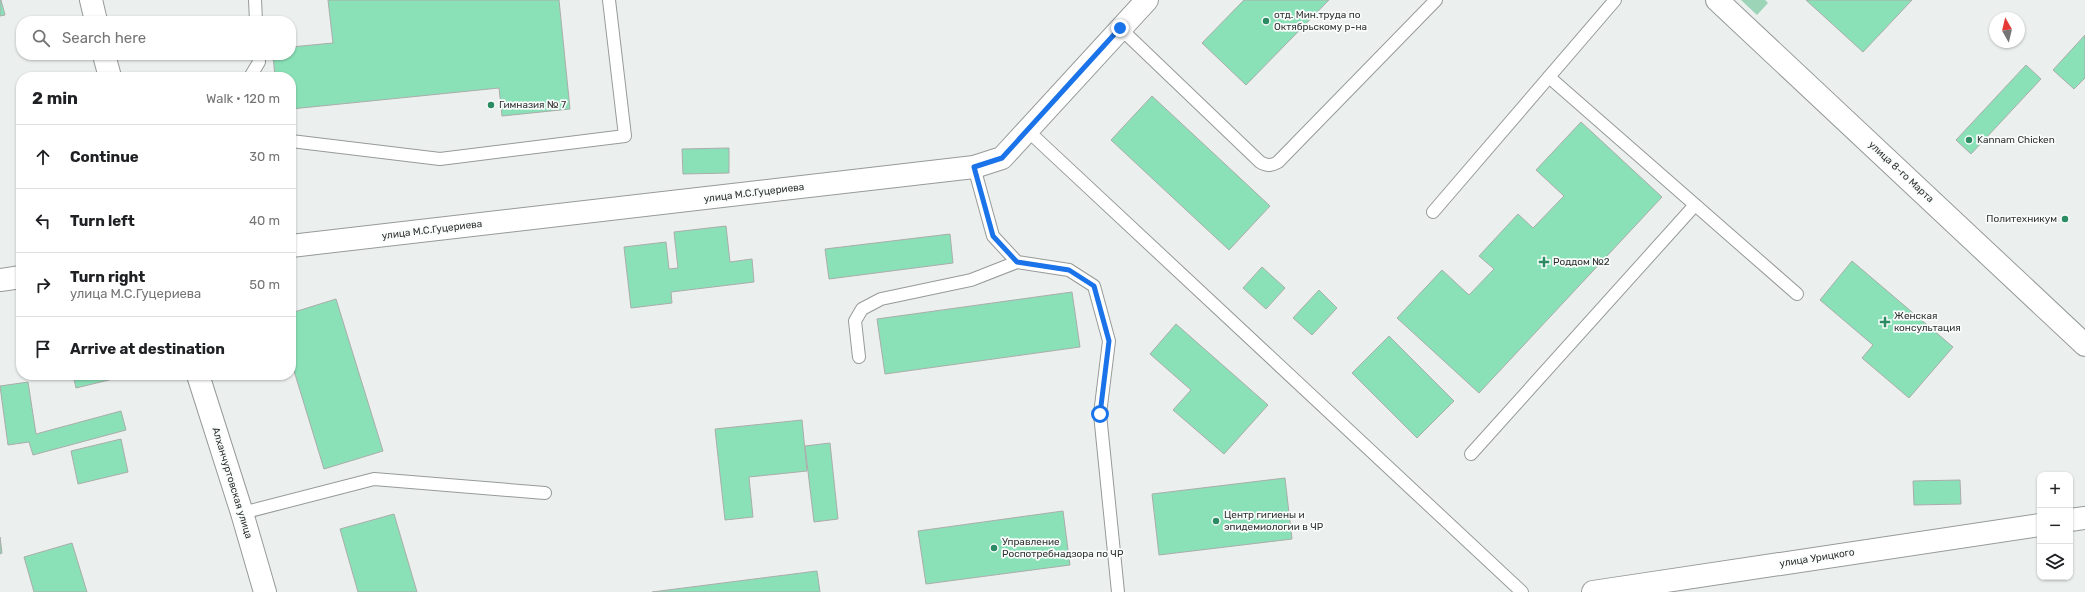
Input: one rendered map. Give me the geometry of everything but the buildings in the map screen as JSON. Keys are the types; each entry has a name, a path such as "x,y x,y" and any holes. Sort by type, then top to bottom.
{"street":[{"path":"91,0 95,16"},
{"name":"улица М.С.Гуцериева","path":"296,245 974,167 1002,158 1147,0"},
{"name":"улица 8-го Марта","path":"1717,0 2085,345"},
{"path":"105,60 109,72"},
{"path":"0,280 16,278"},
{"name":"Алханчуртовская улица","path":"200,380 242,512 265,592"},
{"path":"2073,520 2085,518"},
{"name":"улица Урицкого","path":"1593,592 2037,524"}],"lane":[{"path":"255,0 256,16"},
{"path":"296,142 440,159 625,136 609,0"},
{"path":"1120,28 1260,162 1266,166 1273,165 1278,162 1436,0"},
{"path":"1433,212 1615,0"},
{"path":"253,72 259,60"},
{"path":"1549,77 1797,294"},
{"path":"1028,130 1522,592"},
{"path":"974,167 993,236 1017,262"},
{"path":"1472,454 1695,205"},
{"path":"859,357 855,321 862,309 881,299 971,280 1017,262 1069,270 1094,286 1109,341 1100,414 1118,592"},
{"path":"242,512 374,479 545,493"}],"green space":[{"path":"1741,0 1765,0 1768,3 1757,15"}],"place":[{"name":"отд. Мин.труда по Октябрьскому р-на","path":"1266,21"},
{"name":"Гимназия № 7","path":"491,105"},
{"name":"Kannam Chicken","path":"1969,140"},
{"name":"Политехникум","path":"2065,219"},
{"name":"Роддом №2","path":"1544,262"},
{"name":"Женская консультация","path":"1885,322"},
{"name":"Центр гигиены и эпидемиологии в ЧР","path":"1216,521"},
{"name":"Управление Роспотребнадзора по ЧР","path":"994,548"}],"route":[{"path":"1100,414 1109,341 1094,286 1069,270 1017,262 993,236 974,167 1002,158 1120,28"}]}
